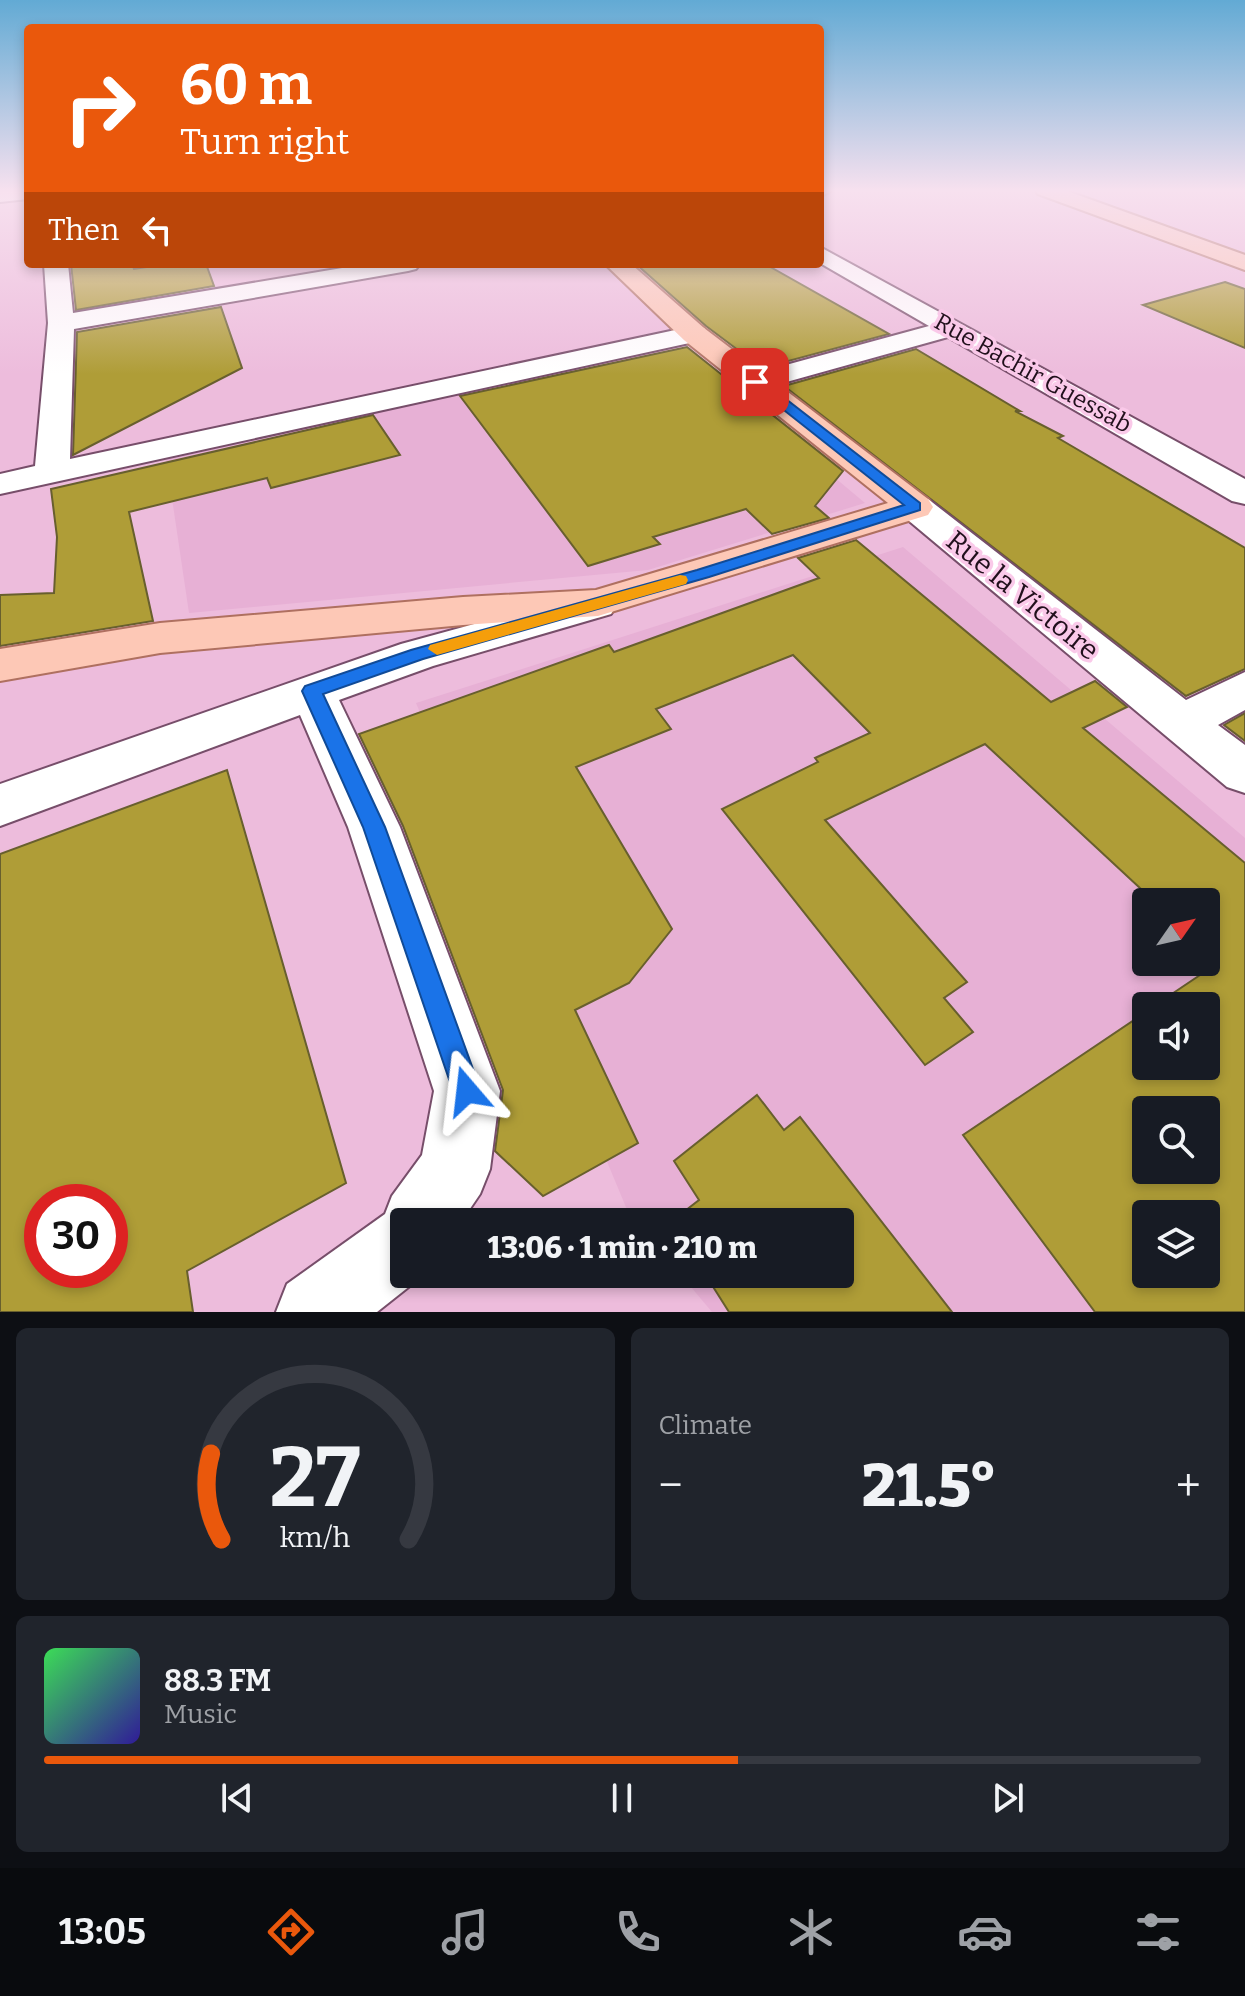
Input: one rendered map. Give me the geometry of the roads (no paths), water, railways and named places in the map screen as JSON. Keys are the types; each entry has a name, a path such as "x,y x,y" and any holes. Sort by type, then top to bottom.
{"main road":[{"path":"1213,251 1245,263"},
{"name":"Rue la Victoire","path":"621,268 694,334 915,507"},
{"path":"0,665 160,638 463,611 598,603 703,574 915,507"}],"street":[{"name":"Rue Bachir Guessab","path":"824,256 1245,493"},
{"path":"52,474 61,323 56,268"},
{"path":"61,323 384,268"},
{"path":"755,382 952,328"},
{"path":"0,484 694,334"},
{"name":"Rue la Victoire","path":"915,507 1245,773"},
{"path":"0,805 417,655 598,603"},
{"path":"1182,723 1245,689"},
{"path":"312,691 374,827 467,1091 455,1169 428,1208"},
{"path":"315,1312 390,1254"}]}
